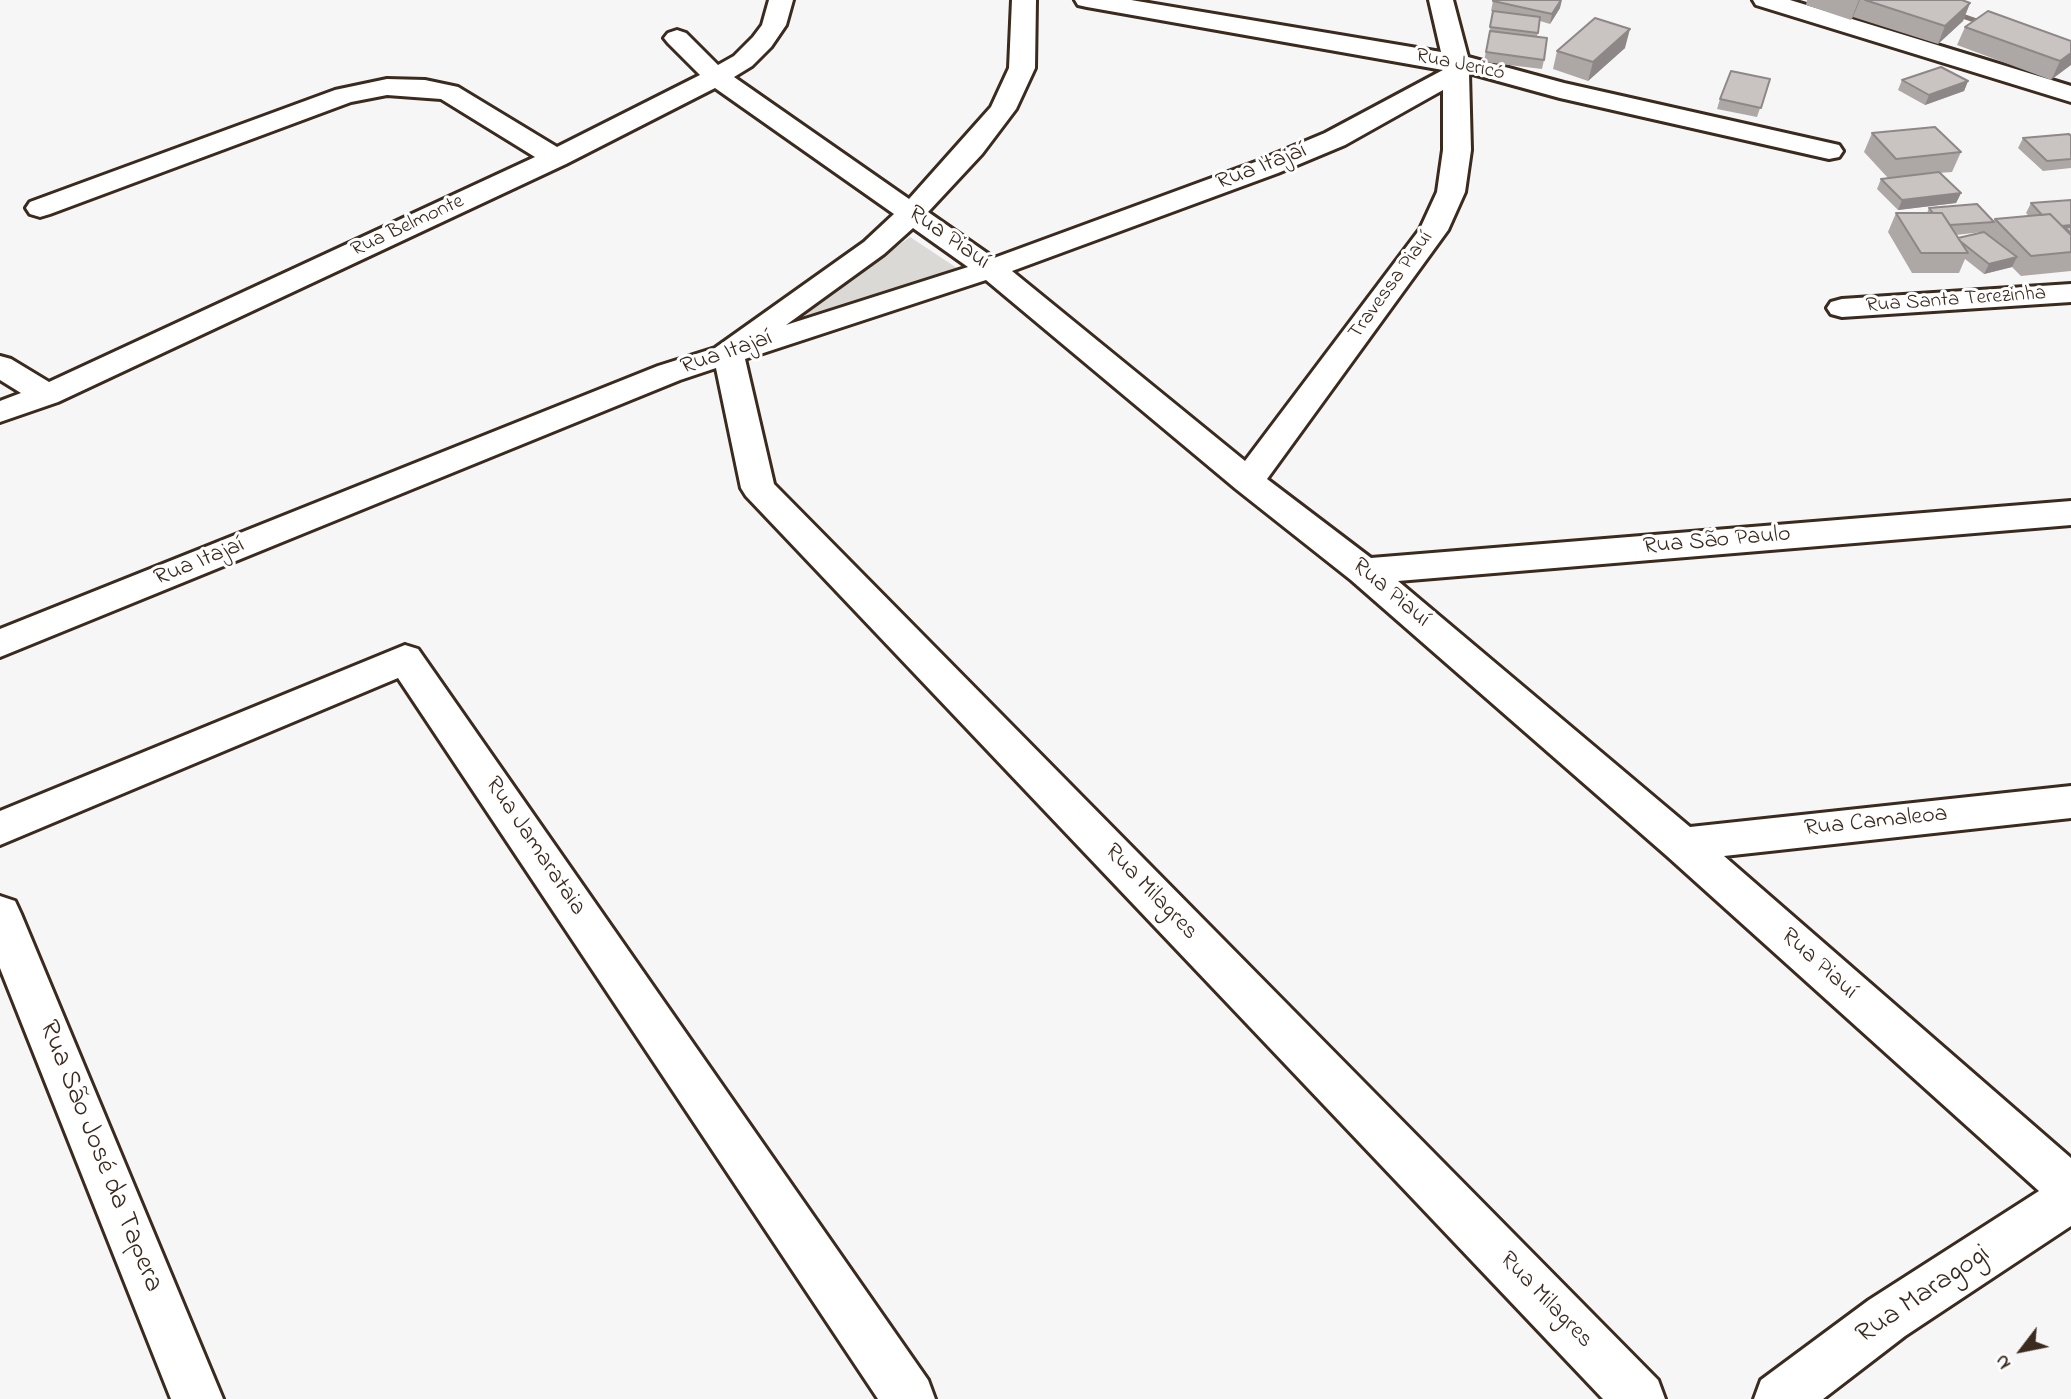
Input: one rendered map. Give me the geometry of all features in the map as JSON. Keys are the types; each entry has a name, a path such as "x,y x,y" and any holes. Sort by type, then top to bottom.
{"street":[{"name":"Rua Belmonte","path":"0,412 47,395 556,158 716,76 743,61 762,43 774,25 781,0"},
{"path":"728,352 846,268 912,213 1003,109 1022,68 1024,0"},
{"name":"Rua Jericó","path":"1087,0 1456,68 1829,151"},
{"path":"1441,0 1456,68"},
{"path":"1765,0 2071,94"},
{"name":"Rua Piauí","path":"677,37 716,76 991,269 1248,481 1364,571 1682,844 2071,1189"},
{"name":"Rua Itajaí","path":"0,644 656,379 728,352 991,269 1268,167 1335,139 1456,68"},
{"name":"Travessa Piauí","path":"1248,481 1434,230 1451,192 1457,150 1456,68"},
{"path":"40,208 344,96 387,87 425,88 449,93 556,158"},
{"name":"Rua Santa Terezinha","path":"1842,308 2071,293"},
{"name":"Rua Milagres","path":"728,352 758,488 1639,1399"},
{"path":"0,366 47,395"},
{"name":"Rua São Paulo","path":"1364,571 2071,513"},
{"name":"Rua Jamarataia","path":"0,829 405,659 909,1399"},
{"name":"Rua Camaleoa","path":"1682,844 2071,802"},
{"name":"Rua São José da Tapera","path":"0,914 197,1399"},
{"name":"Rua Maragogi","path":"1780,1399 1887,1318 2071,1198"}],"shaded area":[{"path":"910,237 963,272 780,332"}],"building":[{"path":"1493,0 1561,0 1552,14"},
{"path":"1865,0 1962,0 1970,3 1945,26"},
{"path":"1493,11 1540,17 1538,33 1490,27"},
{"path":"1988,11 2071,41 2071,53 2060,61 1965,27"},
{"path":"1595,18 1630,29 1593,62 1557,51"},
{"path":"1490,31 1547,38 1544,60 1486,52"},
{"path":"1941,67 1968,81 1929,95 1902,80"},
{"path":"1731,71 1770,79 1761,108 1720,99"},
{"path":"1935,127 1961,152 1896,159 1872,133"},
{"path":"2069,134 2071,159 2047,161 2023,138"},
{"path":"1939,172 1961,193 1902,200 1881,179"},
{"path":"2071,200 2071,225 2062,226 2050,214 2042,215 2031,203"},
{"path":"1977,204 1994,222 1950,225 1942,213 1933,213 1929,208"},
{"path":"1896,213 1942,213 1968,253 1921,253"},
{"path":"2050,214 2071,235 2071,252 2031,256 1995,219"},
{"path":"1984,232 2017,257 1989,264 1958,238"}],"waterway":[{"path":"1913,0 1994,26"}]}
